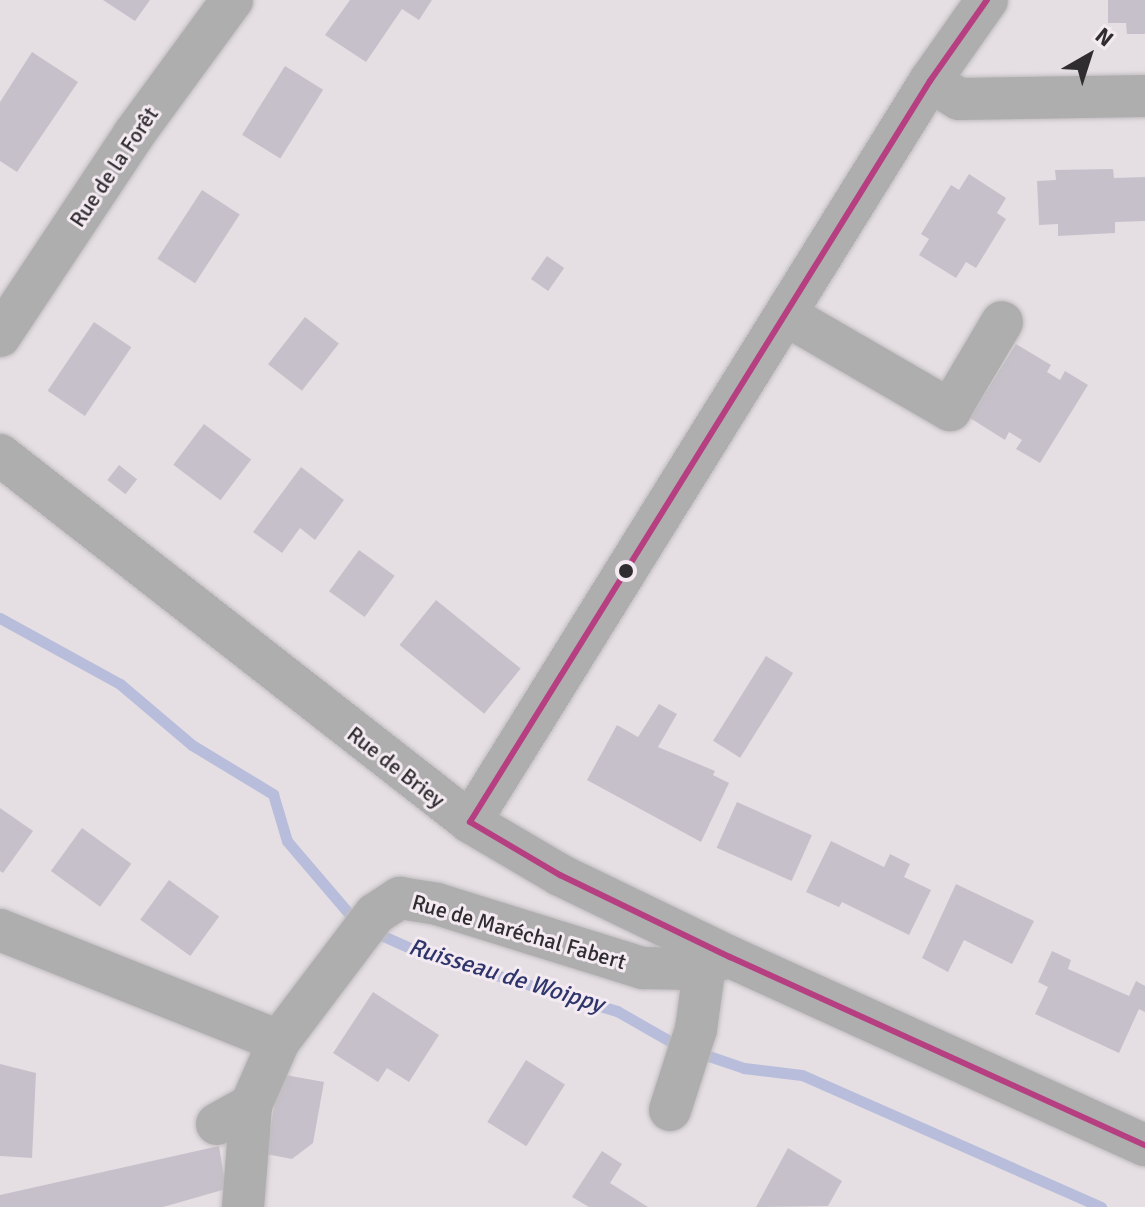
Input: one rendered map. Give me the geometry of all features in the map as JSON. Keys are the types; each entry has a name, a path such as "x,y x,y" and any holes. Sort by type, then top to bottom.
{"street":[{"name":"Rue de la Forêt","path":"0,336 134,134 232,0"},
{"path":"470,822 930,81 987,0"},
{"path":"930,81 959,99 1145,96"},
{"path":"786,315 950,410 1002,322"},
{"name":"Rue de Briey","path":"0,455 422,790 470,822 717,960 1145,1145"},
{"name":"Rue de Maréchal Fabert","path":"243,1207 234,1114 279,1041 375,914 391,900 413,898 643,968 662,971 717,960"},
{"path":"0,930 279,1041"},
{"path":"670,1110 717,960"}],"building":[{"path":"103,0 150,0 135,21"},
{"path":"350,0 432,0 419,20 402,9 366,62 325,35"},
{"path":"1108,0 1145,0 1145,34 1127,34 1126,23 1108,23"},
{"path":"32,52 78,82 17,172 0,161 0,102"},
{"path":"285,66 323,90 280,159 242,135"},
{"path":"1113,169 1114,178 1145,177 1145,221 1115,222 1115,233 1058,236 1058,224 1039,225 1037,181 1056,180 1055,170"},
{"path":"969,174 1006,198 997,213 1006,219 976,268 966,262 956,278 919,255 929,239 921,234 951,185 959,190"},
{"path":"202,190 240,215 195,283 157,259"},
{"path":"547,256 564,268 548,291 531,279"},
{"path":"305,317 339,343 302,391 268,364"},
{"path":"94,322 131,347 85,416 48,391"},
{"path":"1016,344 1051,365 1047,372 1060,380 1065,371 1088,385 1040,463 1016,449 1022,440 1009,432 1005,440 970,418"},
{"path":"204,424 251,460 220,500 173,465"},
{"path":"119,465 137,479 125,494 107,480"},
{"path":"301,467 344,500 315,540 300,528 282,553 253,532"},
{"path":"359,550 395,576 365,617 329,591"},
{"path":"436,600 521,669 484,714 399,645"},
{"path":"766,656 793,673 740,758 713,741"},
{"path":"659,704 677,714 658,747 715,771 713,775 729,783 701,842 587,780 617,725 638,737"},
{"path":"737,802 812,835 792,881 717,848"},
{"path":"0,808 33,831 3,873 0,871"},
{"path":"82,828 131,864 100,907 51,871"},
{"path":"831,841 884,867 890,854 910,864 904,877 931,890 909,935 842,902 839,907 806,892"},
{"path":"169,880 219,916 190,956 140,920"},
{"path":"956,884 1034,921 1012,964 964,940 948,972 922,958"},
{"path":"1052,951 1071,960 1068,969 1129,996 1136,981 1145,986 1145,1012 1139,1009 1119,1053 1035,1014 1048,987 1038,982"},
{"path":"373,992 439,1035 409,1082 387,1068 378,1082 333,1053"},
{"path":"526,1060 565,1084 526,1146 487,1122"},
{"path":"0,1064 36,1073 32,1158 0,1156"},
{"path":"280,1074 324,1082 313,1143 292,1159 266,1154"},
{"path":"219,1146 226,1189 163,1207 0,1207 0,1195"},
{"path":"788,1148 842,1181 828,1206 756,1207"},
{"path":"602,1151 622,1164 610,1183 648,1207 589,1207 572,1197"}],"waterway":[{"name":"Ruisseau de Woippy","path":"0,618 120,684 192,745 273,794 287,841 357,923"},
{"name":"Ruisseau de Woippy","path":"372,931 419,952 617,1011 680,1047"},
{"name":"Ruisseau de Woippy","path":"697,1052 744,1068 802,1075 1101,1207"}],"transit line":[{"path":"470,822 930,81 987,0"},
{"path":"470,822 560,875 730,957 1145,1145"}]}
